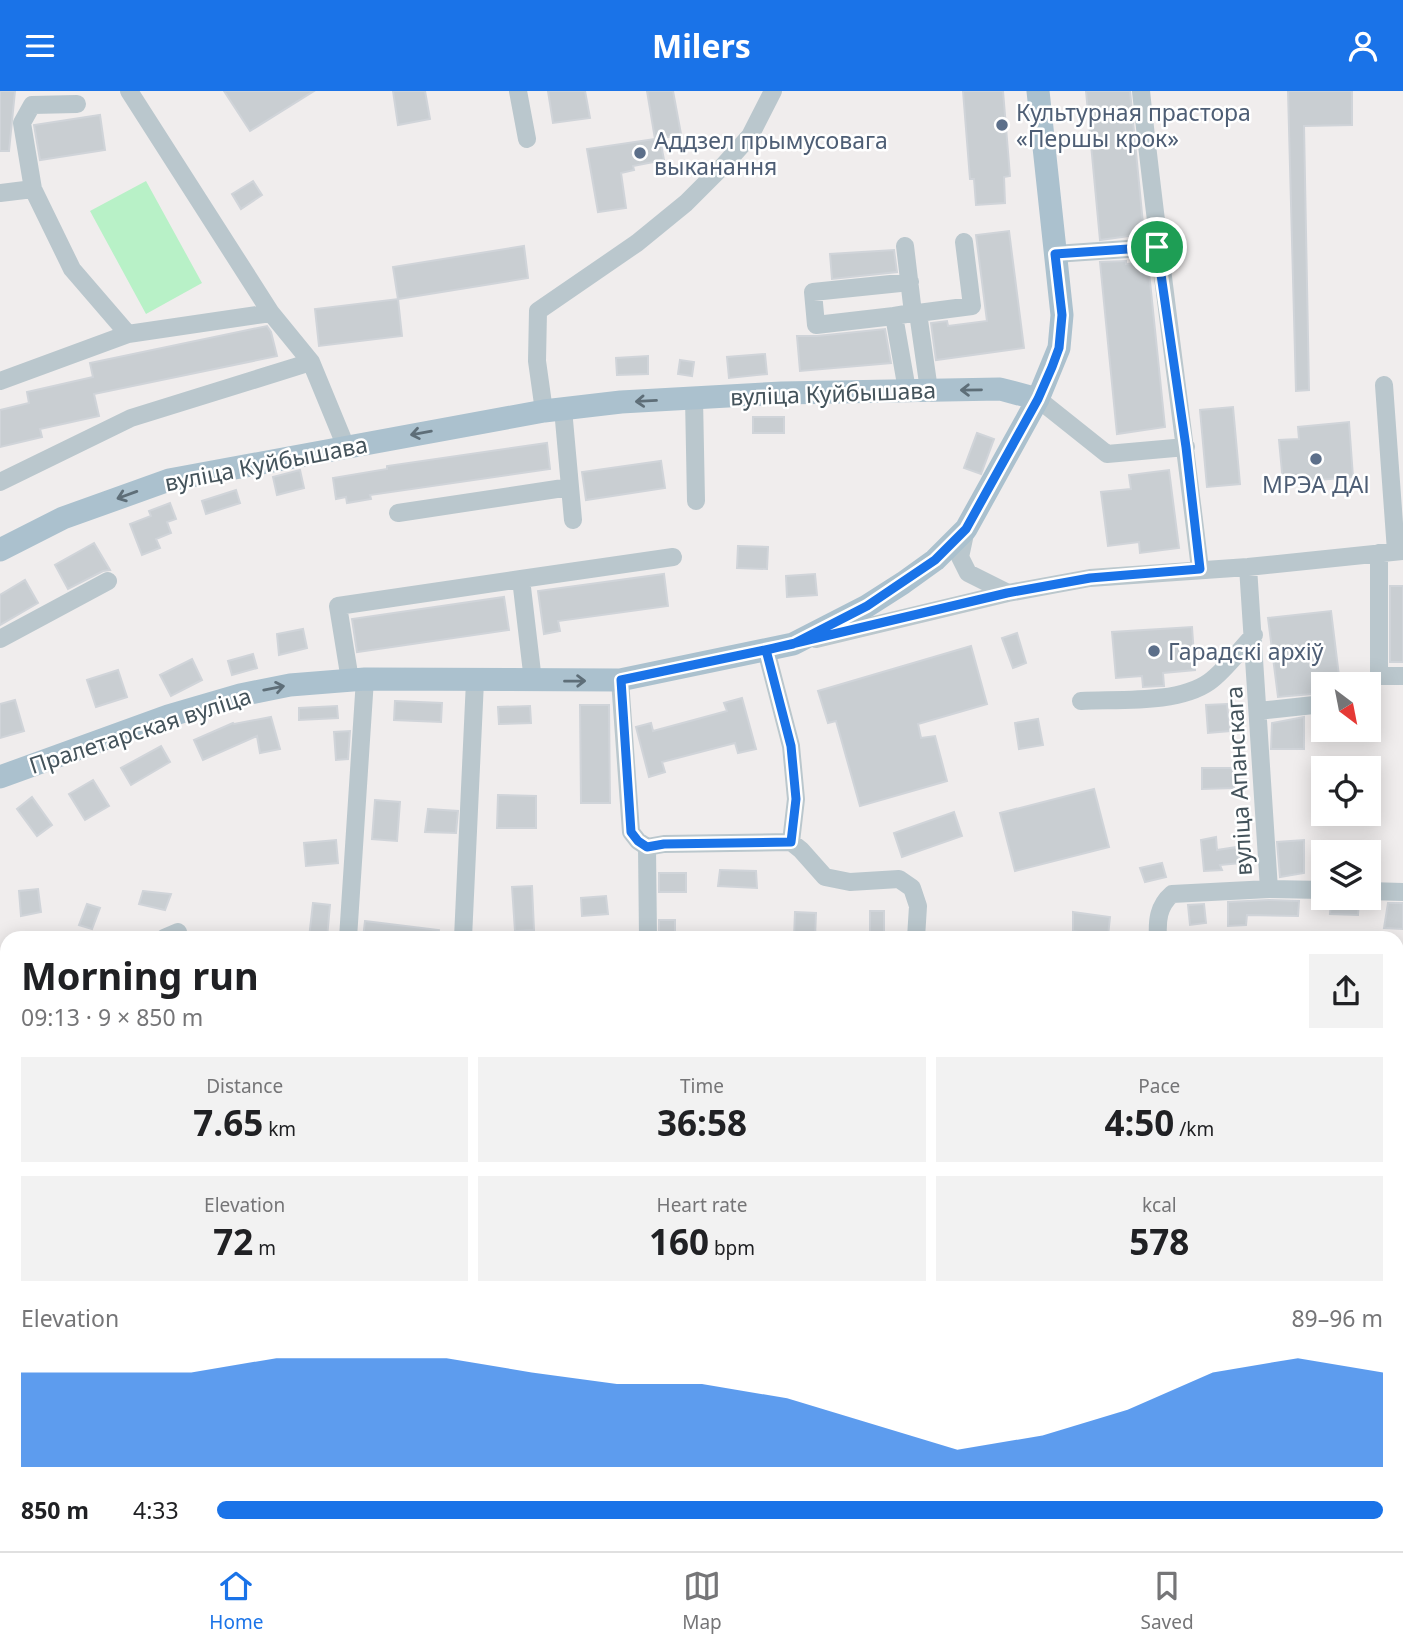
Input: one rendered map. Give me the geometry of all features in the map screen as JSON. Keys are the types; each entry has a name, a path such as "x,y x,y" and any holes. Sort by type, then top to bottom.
{"main road":[{"name":"Пралетарская вуліца","path":"0,777 168,716 240,695 290,685 357,680 621,680 766,650 793,644 867,606 903,583 935,560 966,529 1038,399 1059,348 1062,315 1038,91"},
{"name":"вуліца Куйбышава","path":"0,550 63,518 169,480 553,410 782,393 1000,389 1038,399"}],"street":[{"path":"129,91 271,313 311,362 346,447"},
{"path":"518,91 527,139"},
{"path":"573,520 570,487 553,410 537,361 538,311 637,243 686,203 750,136 773,91"},
{"path":"1141,91 1157,247 1186,447 1200,569"},
{"path":"77,104 32,105 22,123 33,189 72,269 128,334"},
{"path":"0,193 33,189"},
{"path":"910,282 813,292 816,325 972,306 964,242"},
{"path":"905,246 915,313 918,390"},
{"path":"1055,254 1157,247"},
{"path":"0,381 128,334 271,313"},
{"path":"894,316 918,390"},
{"path":"0,482 131,418 311,362"},
{"path":"1384,385 1393,552 1380,676 1403,676"},
{"path":"694,398 696,501"},
{"path":"1038,399 1107,454 1186,447"},
{"path":"398,513 570,487"},
{"path":"966,529 960,557 968,573 1007,593"},
{"path":"793,644 1007,593 1090,578 1248,567 1393,552"},
{"path":"348,931 357,680 338,606 673,557"},
{"name":"вуліца Апанскага","path":"1158,931 1160,910 1172,894 1269,889 1248,567"},
{"path":"521,579 533,681"},
{"path":"0,639 108,581"},
{"path":"1081,701 1189,692 1210,682 1254,635"},
{"path":"766,650 791,746 796,799 791,842"},
{"path":"621,680 631,832 638,841 647,847 664,844 791,842 802,850 825,877 850,882 899,879 912,888 918,906 916,931"},
{"path":"463,931 475,681"},
{"path":"1258,711 1311,705"},
{"path":"647,847 648,931"},
{"path":"1269,889 1311,890"},
{"path":"1381,891 1403,892"}],"green space":[{"path":"146,181 202,283 146,314 90,211"}],"building":[{"path":"0,91 15,91 9,151 0,151"},
{"path":"224,91 314,91 250,131"},
{"path":"393,91 425,91 430,119 398,125"},
{"path":"548,91 585,91 590,118 553,123"},
{"path":"647,91 673,91 681,134 660,139 664,160 633,166 634,170 621,173 626,208 598,212 587,149 655,139"},
{"path":"963,91 1003,91 1010,176 1004,177 1005,203 976,205 974,179 970,179"},
{"path":"1086,91 1130,91 1144,234 1100,240"},
{"path":"1288,91 1352,91 1352,125 1304,126 1309,390 1296,391"},
{"path":"100,115 105,150 40,160 34,125"},
{"path":"253,181 262,195 241,209 232,194"},
{"path":"1009,231 1024,348 936,360 931,323 947,321 948,326 987,321 976,235"},
{"path":"524,246 528,278 398,299 393,267"},
{"path":"894,250 897,272 832,279 830,254"},
{"path":"1126,261 1126,264 1148,262 1165,427 1117,434 1100,262"},
{"path":"398,299 402,336 319,346 315,309"},
{"path":"267,326 277,356 94,394 99,416 40,429 42,437 0,447 0,410 29,403 27,392 93,377 90,363"},
{"path":"885,329 891,363 800,371 797,336"},
{"path":"765,354 767,374 729,378 727,357"},
{"path":"648,356 648,374 617,375 616,358"},
{"path":"680,360 694,362 692,376 678,374"},
{"path":"1233,407 1240,484 1207,487 1200,410"},
{"path":"753,417 784,417 784,433 753,433"},
{"name":"МРЭА ДАІ","path":"1349,422 1353,477 1283,483 1279,440 1299,439 1298,427"},
{"path":"977,433 994,439 981,474 964,468"},
{"path":"547,443 550,469 370,495 371,499 347,503 346,497 336,499 333,478 387,469 387,466"},
{"path":"661,461 665,488 586,500 582,472"},
{"path":"300,470 304,488 277,495 273,477"},
{"path":"1169,470 1179,548 1140,553 1139,542 1108,546 1101,492 1131,489 1129,475"},
{"path":"236,490 240,503 206,514 202,501"},
{"path":"170,503 176,519 167,522 171,533 156,539 160,548 142,555 130,524 151,516 149,511"},
{"path":"94,543 110,570 68,589 55,565"},
{"path":"738,546 768,547 767,569 737,568"},
{"path":"664,574 668,606 558,621 560,631 544,634 538,591"},
{"path":"815,574 817,595 787,597 786,576"},
{"path":"25,580 38,603 0,625 0,595"},
{"path":"1390,586 1403,586 1403,662 1390,662"},
{"path":"504,597 509,630 357,652 352,619"},
{"path":"1331,611 1339,672 1311,672 1311,694 1278,697 1268,618"},
{"name":"Гарадскі архіў","path":"1192,627 1195,670 1163,673 1164,686 1143,687 1142,676 1116,678 1112,632"},
{"path":"303,629 307,648 279,655 277,634"},
{"path":"1017,633 1026,663 1013,668 1002,638"},
{"path":"971,646 987,704 918,724 921,738 935,736 947,781 860,806 836,721 828,723 818,691"},
{"path":"253,654 257,668 232,675 228,661"},
{"path":"192,659 202,680 171,696 160,675"},
{"path":"118,670 127,697 96,707 87,680"},
{"path":"742,698 756,749 738,753 735,743 662,762 665,772 649,777 636,727 651,723 653,731 727,711 724,703"},
{"path":"15,700 24,731 0,738 0,704"},
{"path":"395,701 442,703 441,722 394,720"},
{"path":"1227,704 1230,731 1208,733 1206,705"},
{"path":"580,705 609,705 610,803 581,803"},
{"path":"337,706 338,718 299,720 299,708"},
{"path":"530,706 531,723 499,724 498,707"},
{"path":"271,717 280,749 260,753 257,736 203,760 194,740 233,723"},
{"path":"1304,717 1304,749 1271,749 1272,723"},
{"path":"1038,719 1043,745 1019,749 1015,723"},
{"path":"350,731 348,759 336,760 334,732"},
{"path":"161,746 170,762 131,785 121,768"},
{"path":"1202,768 1234,768 1234,788 1202,789"},
{"path":"93,780 109,806 85,820 69,794"},
{"path":"1094,789 1109,847 1015,871 1000,813"},
{"path":"498,795 536,796 536,828 497,828"},
{"path":"32,797 52,825 37,836 17,809"},
{"path":"375,800 400,802 397,841 372,839"},
{"path":"428,809 458,811 456,833 425,832"},
{"path":"954,812 962,836 902,857 894,833"},
{"path":"1216,837 1217,850 1237,847 1240,863 1220,865 1222,870 1204,871 1201,840"},
{"path":"336,840 338,863 306,866 304,843"},
{"path":"1304,840 1304,873 1280,877 1277,842"},
{"path":"1162,863 1166,877 1145,882 1140,868"},
{"path":"720,870 756,871 757,888 718,886"},
{"path":"659,873 686,873 686,892 659,892"},
{"path":"532,886 534,930 515,931 512,887"},
{"path":"38,889 41,912 21,916 19,891"},
{"path":"143,891 171,894 165,910 139,904"},
{"path":"606,896 608,914 582,916 581,898"},
{"path":"1299,901 1298,916 1247,915 1246,925 1228,926 1228,902"},
{"path":"313,903 330,905 328,931 310,931"},
{"path":"1388,903 1403,903 1403,929 1384,928"},
{"path":"87,904 100,908 92,929 79,925"},
{"path":"1204,904 1206,923 1190,925 1188,905"},
{"path":"1330,910 1358,910 1358,915 1330,914"},
{"path":"870,911 884,911 884,931 870,931"},
{"path":"795,912 816,913 815,931 794,931"},
{"path":"1073,912 1110,917 1109,931 1073,931"},
{"path":"659,920 675,920 675,931 659,931"},
{"path":"365,921 439,930 439,931 364,931"}],"place":[{"name":"Культурная прастора «Першы крок»","path":"1002,125"},
{"name":"Аддзел прымусовага выканання","path":"640,153"},
{"name":"МРЭА ДАІ","path":"1316,459"},
{"name":"Гарадскі архіў","path":"1154,651"}],"route":[{"path":"1157,247 1055,254 1062,315 1059,348 1052,367 1038,399 966,529 935,560 867,606 793,644 766,650 621,680 631,832 638,841 647,847 664,844 791,842 796,799 791,746 766,650 1007,593 1090,578 1200,569 1186,447 1157,247"}]}
